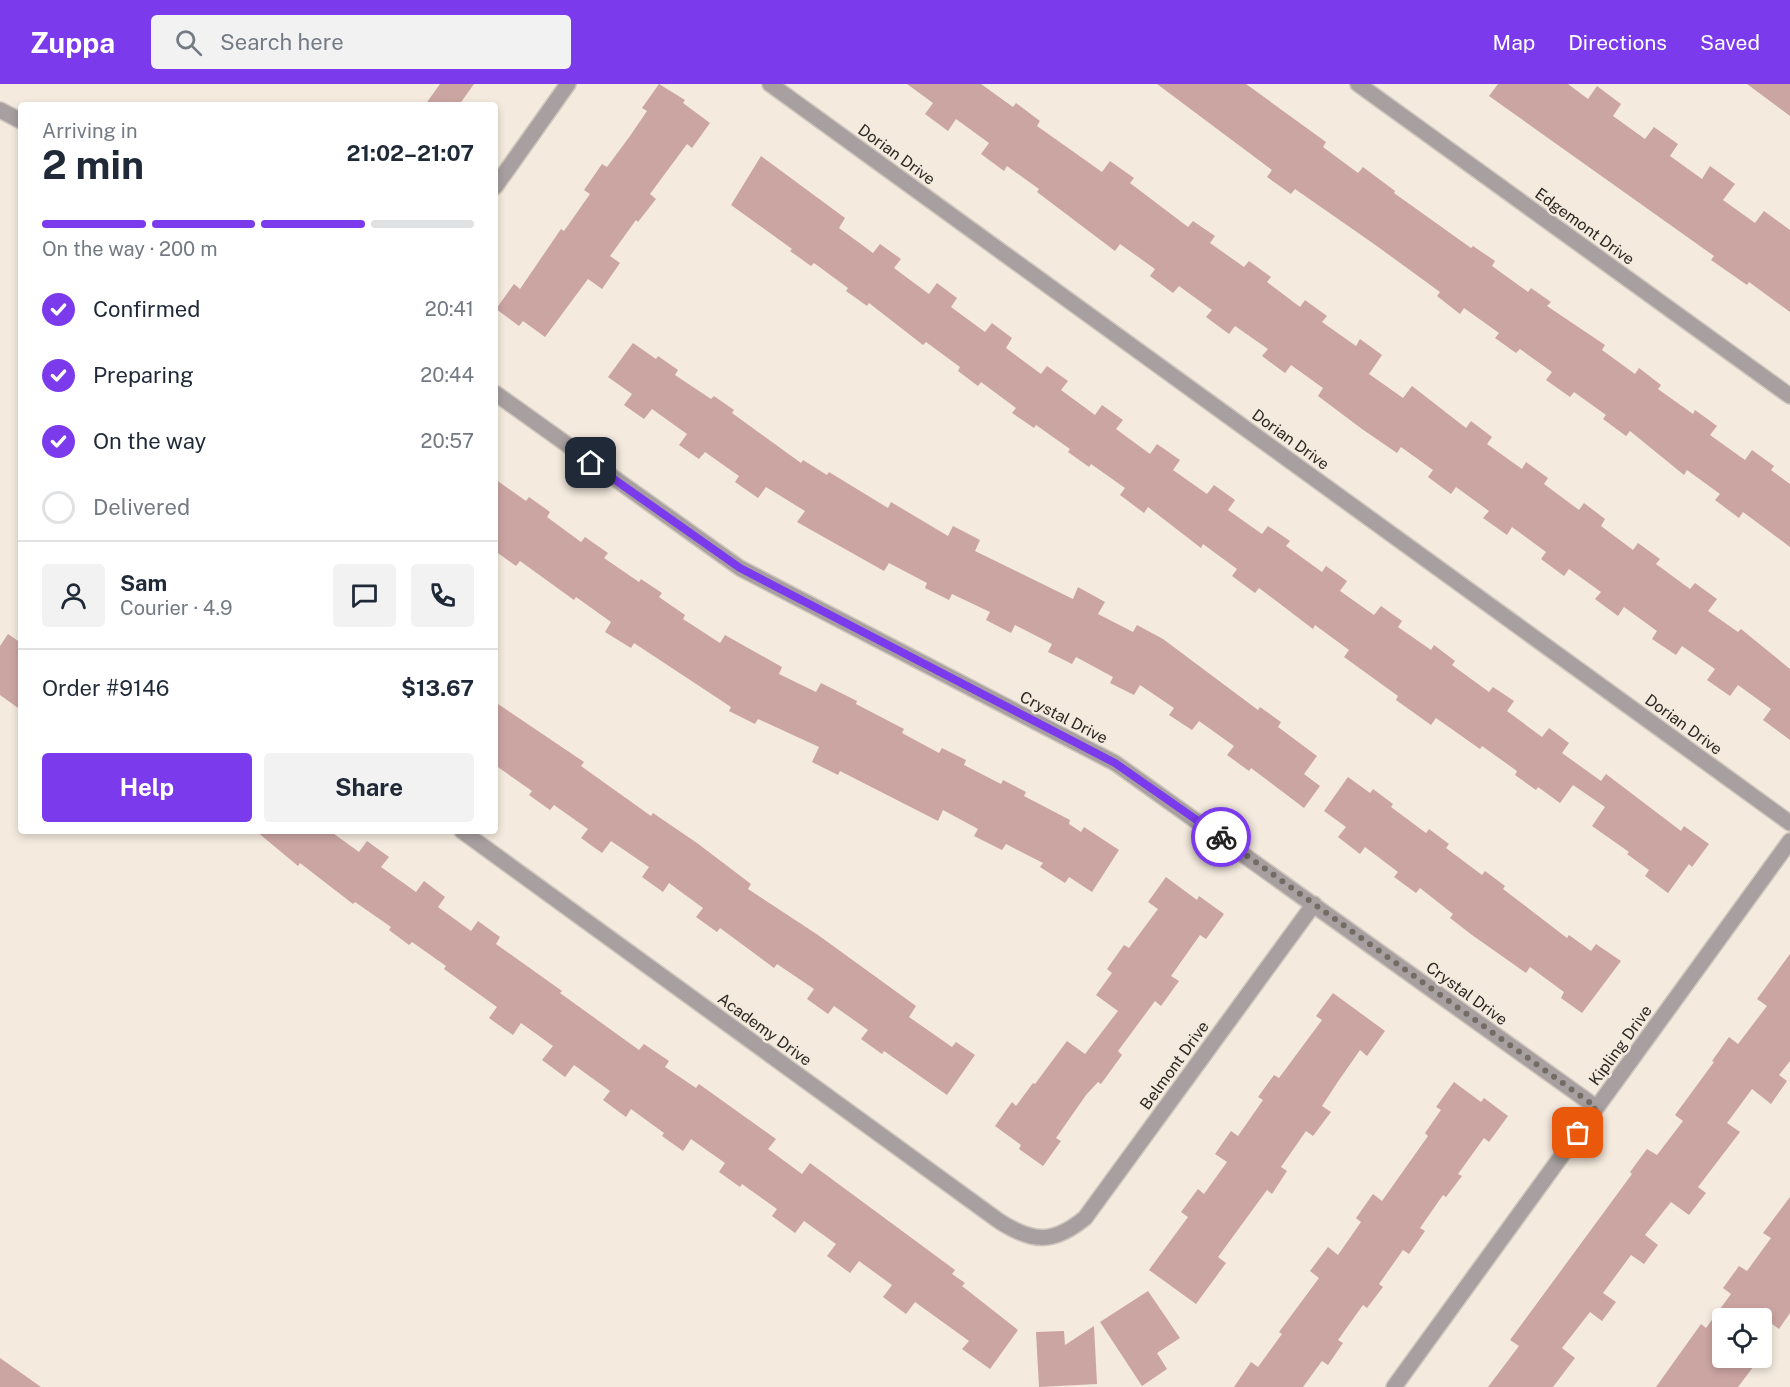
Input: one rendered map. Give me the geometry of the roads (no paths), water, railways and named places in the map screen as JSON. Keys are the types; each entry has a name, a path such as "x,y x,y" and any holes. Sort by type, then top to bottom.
{"street":[{"path":"498,183 568,84"},
{"name":"Dorian Drive","path":"770,84 1790,823"},
{"name":"Edgemont Drive","path":"1358,84 1790,396"},
{"path":"0,110 18,119"},
{"name":"Crystal Drive","path":"498,395 740,568 1115,763 1596,1107"},
{"name":"Academy Drive","path":"466,834 999,1221 1030,1238 1054,1237"},
{"name":"Kipling Drive","path":"1394,1387 1790,841"},
{"name":"Belmont Drive","path":"1054,1237 1068,1232 1084,1218 1314,904"}]}
